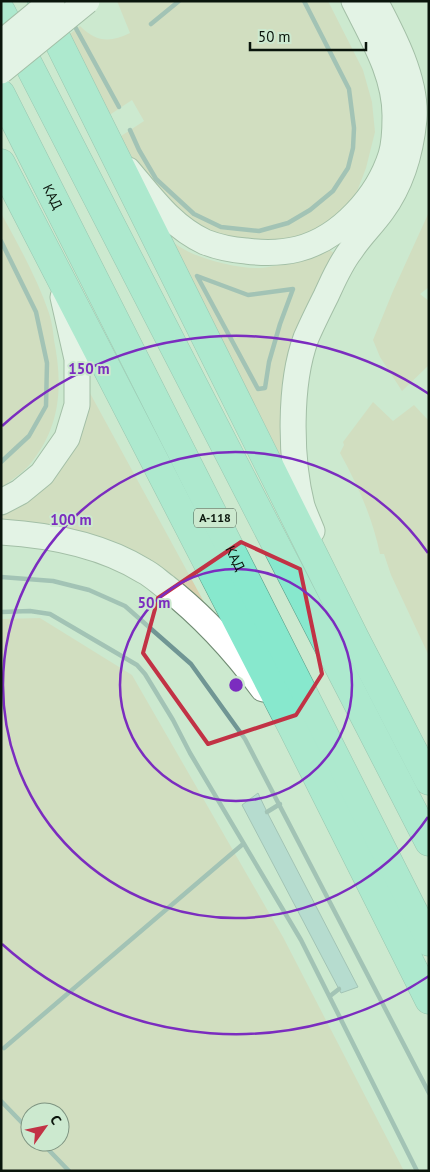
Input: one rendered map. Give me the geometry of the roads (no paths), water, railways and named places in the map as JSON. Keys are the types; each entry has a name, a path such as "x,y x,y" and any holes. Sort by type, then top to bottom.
{"highway":[{"path":"38,1 118,158 355,638 429,781"},
{"name":"А-118","path":"1,11 429,842"},
{"name":"КАД","path":"1,94 429,942"},
{"path":"1,163 292,727 429,1000"}],"main road":[{"path":"1,43 52,1"},
{"path":"1,71 86,1"},
{"path":"118,158 176,225 206,242 232,250 261,252 298,249 320,241 347,222 374,191 391,155 396,118 393,92 376,47 354,1"},
{"path":"355,638 302,507 296,467 293,412 306,339 336,274 350,250 382,210 399,180 409,150 414,117 411,90 394,37 375,1"},
{"path":"1,502 20,492 42,474 67,438 77,405 77,359 70,322 57,273"},
{"path":"1,532 29,534 70,542 108,553 144,571 181,599 216,632 248,668 292,727"}],"water":[{"path":"258,793 358,987 341,993 242,805"}],"waterway":[{"path":"151,24 179,1"},
{"path":"130,130 156,179 194,214 221,227 259,231 288,223 310,210 333,191 348,168 353,148 354,128 349,89 304,1"},
{"path":"73,23 119,107"},
{"path":"1,241 36,312 47,363 46,406 29,436 1,462"},
{"path":"197,276 248,295 293,289 269,362 265,388 258,389 197,276"},
{"path":"1,577 53,581 89,590 125,606 191,664 245,739 429,1093"},
{"path":"1,612 30,611 50,614 137,665 145,674 301,940 417,1171"},
{"path":"267,812 280,804"},
{"path":"4,1048 243,844"},
{"path":"330,996 339,989"},
{"path":"1,1101 20,1121"},
{"path":"51,1152 69,1171"}]}
